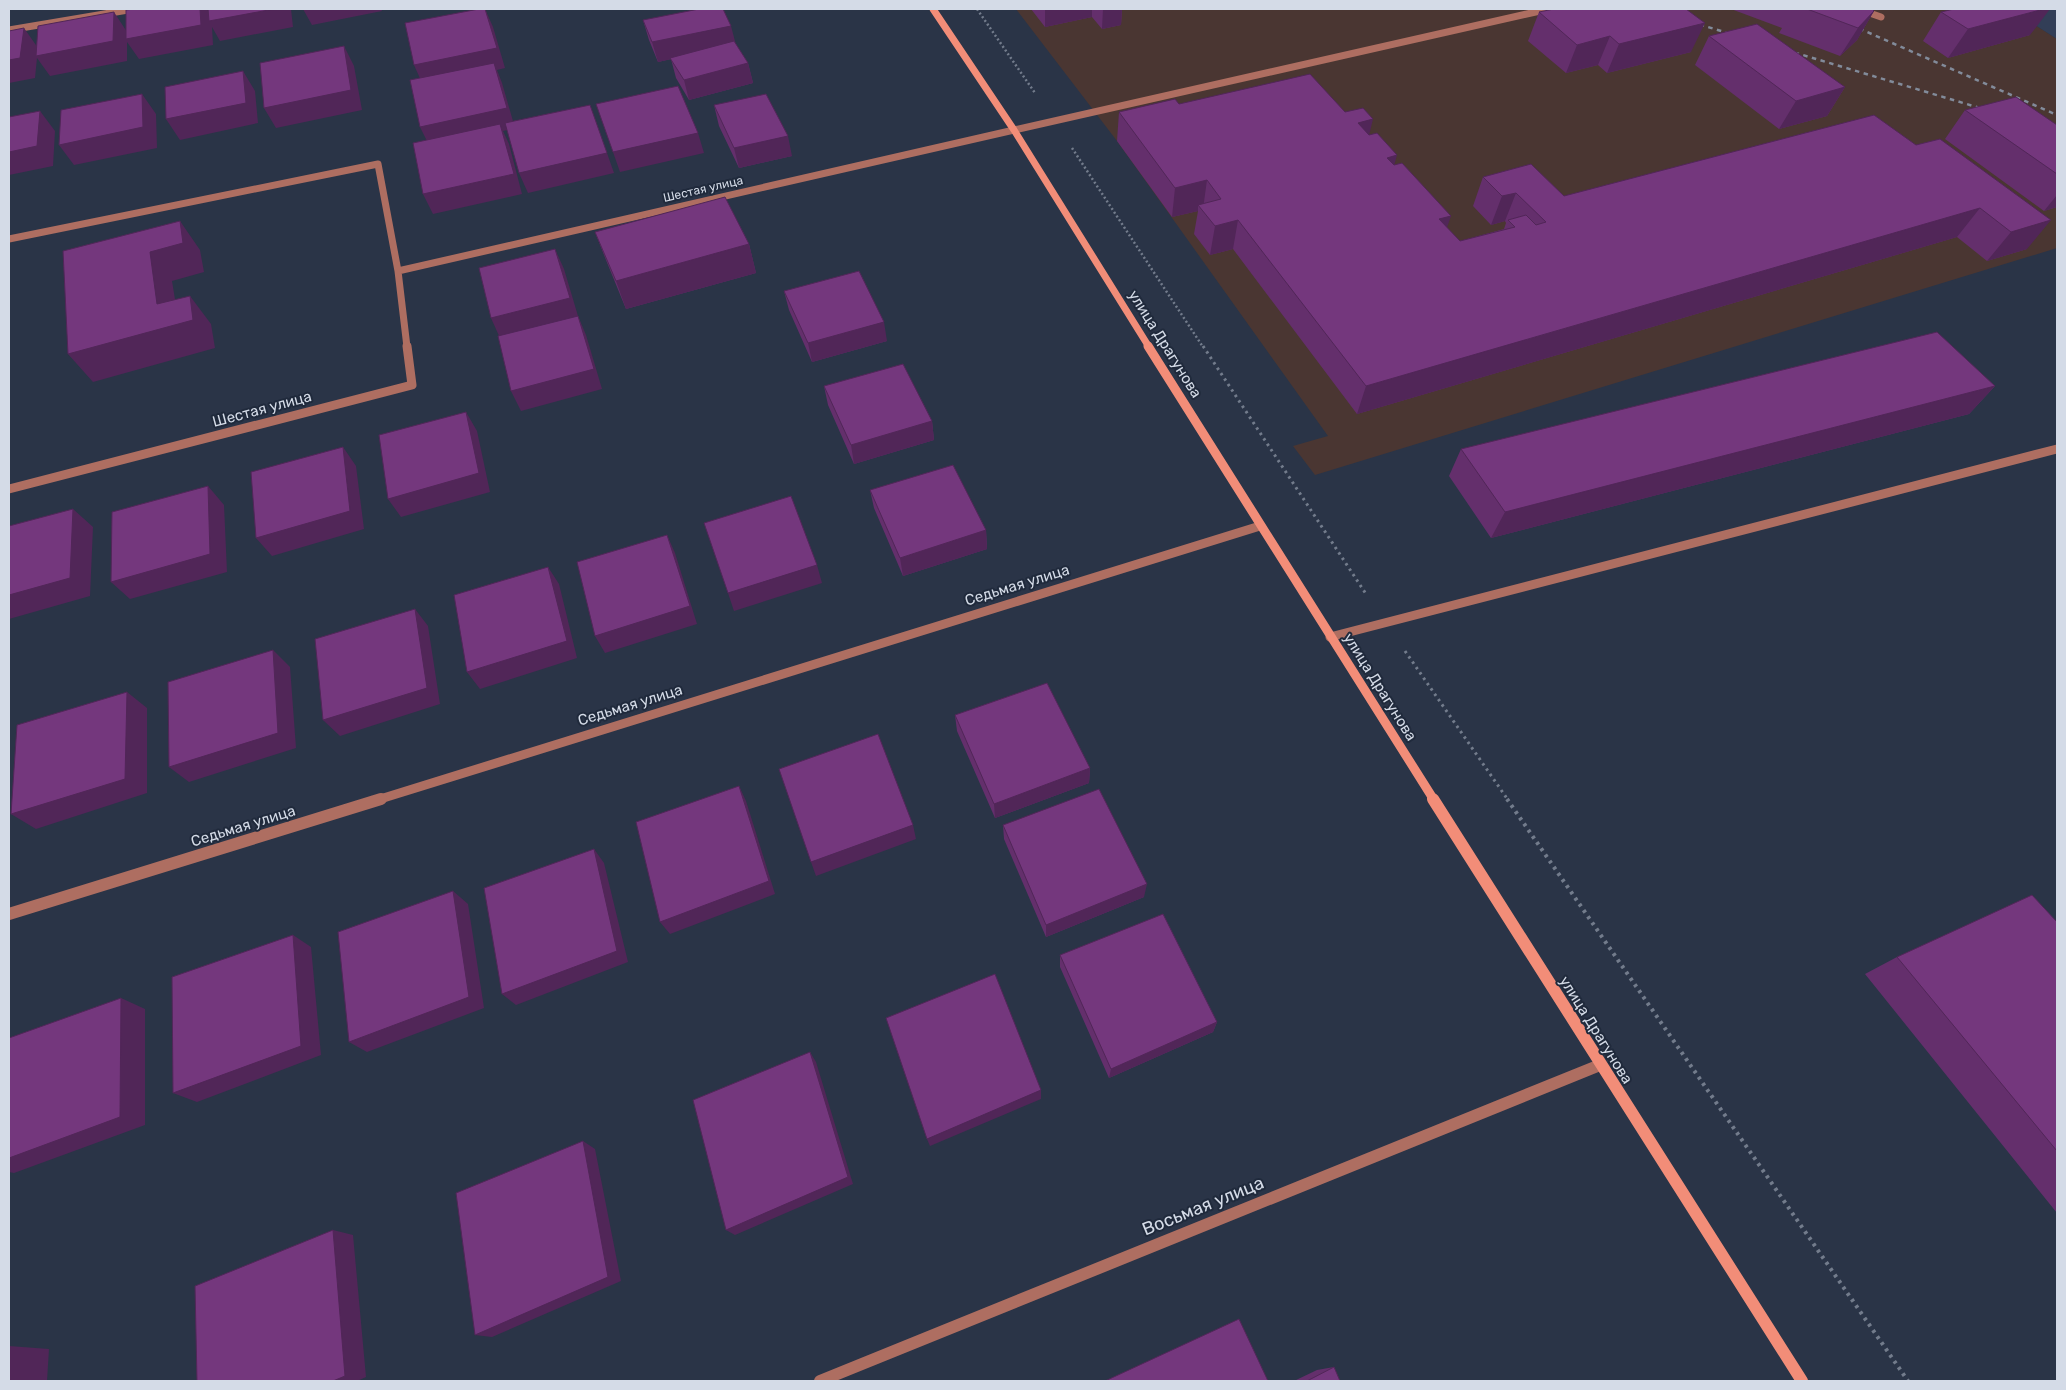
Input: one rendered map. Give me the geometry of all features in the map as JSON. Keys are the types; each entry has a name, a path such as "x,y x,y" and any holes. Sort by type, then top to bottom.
{"main road":[{"name":"улица Драгунова","path":"933,9 1014,130 1260,526 1802,1381"}],"street":[{"path":"9,30 134,9"},
{"name":"Шестая улица","path":"398,271 1549,9"},
{"path":"1858,9 1881,18"},
{"name":"Шестая улица","path":"9,240 378,164 398,271 412,384 9,489"},
{"path":"1330,637 2057,449"},
{"name":"Седьмая улица","path":"9,914 1260,526"},
{"name":"Восьмая улица","path":"820,1381 1600,1065"}],"path":[{"path":"977,9 1054,121 1386,624 1908,1381"}],"shaded area":[{"path":"1016,9 2010,9 2057,39 2057,248 1315,475 1293,446 1328,436 1117,141"},
{"path":"2010,9 2057,9 2057,39"}],"building":[{"path":"200,9 201,25 126,39 126,10"},
{"path":"208,9 274,9 209,21"},
{"path":"485,9 497,48 414,65 405,23"},
{"path":"699,9 723,9 731,26 652,42 643,20"},
{"path":"1554,9 1686,9 1705,23 1619,44 1610,36 1577,45 1539,12"},
{"path":"1807,9 1872,9 1874,11 1858,28"},
{"path":"1954,9 2044,9 1968,29 1941,12"},
{"path":"114,12 113,41 36,56 38,26"},
{"path":"1757,24 1845,87 1796,101 1709,36"},
{"path":"24,28 20,58 9,60 9,31"},
{"path":"734,41 748,63 684,80 670,58"},
{"path":"344,46 351,90 264,108 260,63"},
{"path":"494,63 507,108 420,127 410,80"},
{"path":"243,71 246,103 166,119 165,87"},
{"path":"1310,74 1345,112 1363,108 1373,119 1358,123 1369,135 1377,133 1397,155 1387,158 1394,165 1402,163 1451,216 1439,219 1460,241 1515,227 1508,220 1526,215 1536,225 1546,222 1516,193 1502,196 1483,177 1531,164 1564,196 1874,115 1916,145 1940,139 2051,220 2011,232 1980,208 1366,386 1238,220 1215,226 1198,205 1221,199 1207,180 1175,188 1119,112 1175,99 1179,104"},
{"path":"678,86 698,133 613,152 596,104"},
{"path":"142,94 143,127 59,145 61,110"},
{"path":"766,94 788,136 734,148 714,105"},
{"path":"2016,97 2057,125 2057,174 1965,110"},
{"path":"590,105 607,153 519,173 505,123"},
{"path":"40,111 37,146 9,152 9,117"},
{"path":"500,124 514,174 423,194 413,143"},
{"path":"725,197 749,244 616,281 595,232"},
{"path":"180,221 183,243 150,252 157,304 190,296 193,320 68,354 63,251"},
{"path":"555,249 570,298 491,318 479,268"},
{"path":"859,271 884,322 808,343 784,291"},
{"path":"578,316 594,369 511,391 498,336"},
{"path":"1937,332 1995,386 1505,512 1461,449"},
{"path":"903,364 932,421 851,445 824,386"},
{"path":"466,412 479,473 388,499 379,435"},
{"path":"343,447 350,511 256,538 251,472"},
{"path":"953,465 986,530 900,558 870,490"},
{"path":"208,486 210,554 111,582 112,512"},
{"path":"791,496 817,565 728,593 704,523"},
{"path":"73,509 70,578 9,595 9,526"},
{"path":"667,535 690,606 595,636 577,562"},
{"path":"548,567 567,641 467,672 454,595"},
{"path":"415,609 427,688 323,720 315,639"},
{"path":"273,650 278,733 169,767 168,682"},
{"path":"1047,683 1090,768 994,804 955,715"},
{"path":"127,692 125,779 11,814 17,725"},
{"path":"878,734 913,825 811,862 779,769"},
{"path":"739,786 769,881 660,922 636,822"},
{"path":"1099,789 1147,884 1046,925 1003,825"},
{"path":"594,849 617,951 502,994 484,888"},
{"path":"453,891 469,997 349,1042 338,932"},
{"path":"2032,895 2057,922 2057,1151 1897,957"},
{"path":"1163,914 1217,1022 1111,1069 1060,955"},
{"path":"293,935 301,1046 173,1093 172,977"},
{"path":"995,974 1041,1090 927,1139 886,1018"},
{"path":"121,998 120,1117 9,1158 9,1038"},
{"path":"810,1052 848,1177 726,1230 693,1100"},
{"path":"583,1141 608,1277 475,1335 456,1193"},
{"path":"333,1230 345,1376 333,1381 197,1381 195,1286"},
{"path":"1239,1319 1268,1381 1105,1381"},
{"path":"1334,1367 1340,1381 1307,1381"}],"railway":[{"path":"1691,22 1738,36"},
{"path":"1851,25 2057,115"},
{"path":"1786,50 1990,111"}]}
